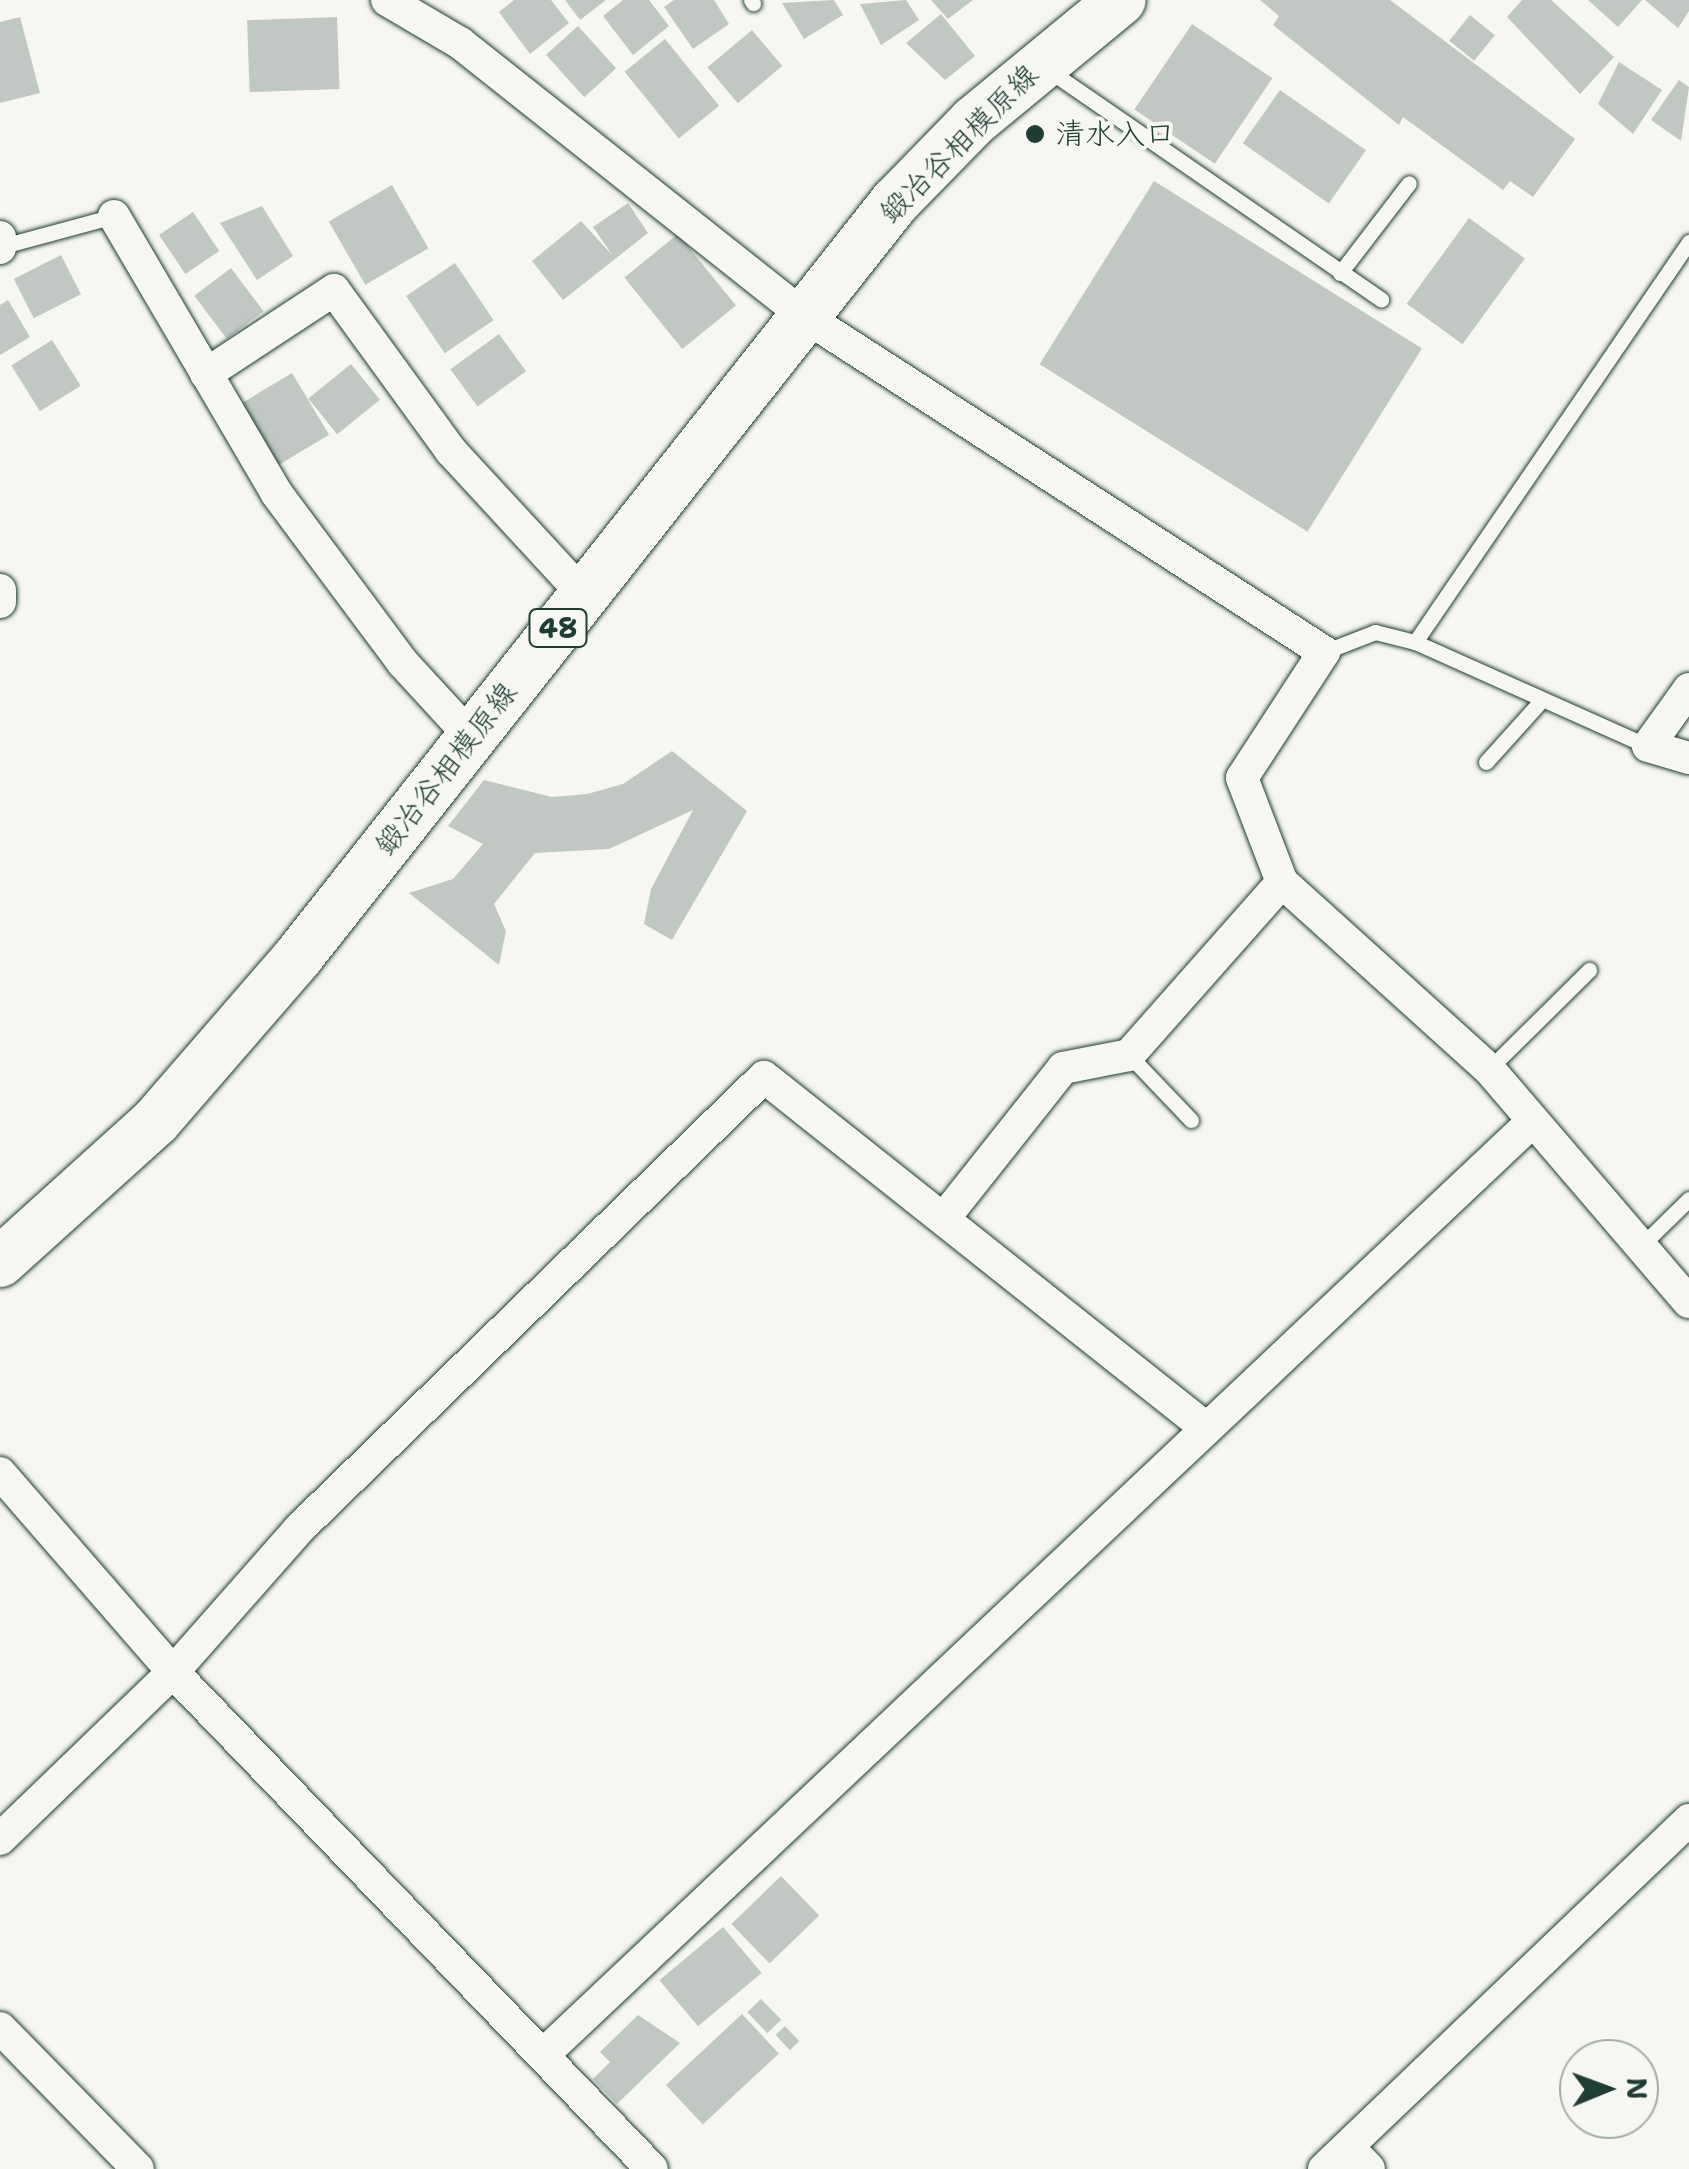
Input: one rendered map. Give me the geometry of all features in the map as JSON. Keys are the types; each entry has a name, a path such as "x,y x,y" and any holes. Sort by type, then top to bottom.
{"main road":[{"name":"鍛冶谷相模原線","path":"0,1262 156,1121 472,738 895,202 1040,64 1120,0"}],"street":[{"path":"387,0 460,44 804,316 1324,652 1242,778 1282,882 1489,1069 1644,1243 1689,1302"},
{"path":"114,216 277,494 403,663 472,738"},
{"path":"206,374 334,290 451,451 584,594"},
{"path":"0,590 0,602"},
{"path":"1689,688 1648,746 1689,758"},
{"path":"945,1216 1064,1068 1129,1055 1282,882"},
{"path":"0,1839 173,1672 300,1528 764,1078 945,1216 1206,1428"},
{"path":"544,2054 1534,1120"},
{"path":"0,1474 173,1672 652,2169"},
{"path":"1347,2162 1689,1820"},
{"path":"0,2028 138,2169"}],"lane":[{"path":"1040,64 1381,300"},
{"path":"1340,272 1409,183"},
{"path":"1,244 114,216"},
{"path":"1414,642 1689,242"},
{"path":"1324,652 1375,632 1414,642 1540,702 1648,746"},
{"path":"1486,762 1540,702"},
{"path":"1489,1069 1589,970"},
{"path":"1129,1055 1191,1120"},
{"path":"1644,1243 1689,1200"}],"building":[{"path":"514,0 551,0 569,23 530,54 499,12"},
{"path":"565,0 606,0 580,20"},
{"path":"623,0 649,0 669,26 633,55 603,16"},
{"path":"674,0 714,0 729,24 693,49 664,7"},
{"path":"834,0 843,15 804,39 782,3"},
{"path":"906,0 919,20 881,45 860,4"},
{"path":"931,0 973,0 948,19"},
{"path":"1260,0 1390,0 1575,139 1533,197 1510,181 1503,190 1403,117 1399,125 1273,25 1279,16"},
{"path":"1522,0 1551,0 1614,57 1580,94 1507,17"},
{"path":"1588,0 1642,0 1618,27"},
{"path":"1645,0 1689,0 1689,11 1678,28"},
{"path":"941,14 975,56 945,80 906,43"},
{"path":"1470,15 1495,35 1474,61 1449,41"},
{"path":"20,17 40,93 0,103 0,22"},
{"path":"337,17 340,89 250,92 247,20"},
{"path":"1192,24 1272,78 1215,164 1134,109"},
{"path":"578,26 616,68 584,97 546,55"},
{"path":"752,30 782,66 738,103 708,67"},
{"path":"665,39 719,106 679,139 625,72"},
{"path":"1619,62 1662,90 1633,134 1598,104"},
{"path":"1679,80 1689,87 1681,141 1651,120"},
{"path":"1280,90 1366,150 1329,203 1243,143"},
{"path":"1154,181 1422,348 1308,532 1040,364"},
{"path":"392,185 428,248 365,285 329,222"},
{"path":"628,203 648,233 563,300 532,261 581,221 613,256 593,227"},
{"path":"262,206 293,256 257,280 220,223"},
{"path":"193,212 219,251 185,274 159,235"},
{"path":"1469,218 1525,259 1463,344 1407,304"},
{"path":"678,234 736,305 682,349 624,277"},
{"path":"61,255 81,294 34,318 14,279"},
{"path":"455,263 494,320 445,353 406,296"},
{"path":"231,268 263,311 227,339 194,296"},
{"path":"8,300 30,337 0,355 0,305"},
{"path":"499,334 526,371 477,406 450,369"},
{"path":"52,340 81,386 40,411 11,365"},
{"path":"351,364 380,400 337,434 308,399"},
{"path":"292,373 329,435 279,465 241,403"},
{"path":"672,751 747,811 672,940 644,924 651,889 693,810 609,849 535,853 494,904 506,931 499,965 409,893 453,879 483,844 448,826 484,780 552,797 587,794 623,784"},
{"path":"781,1876 819,1916 770,1963 731,1924"},
{"path":"723,1927 762,1973 698,2026 659,1980"},
{"path":"761,1999 781,2020 767,2033 747,2012"},
{"path":"742,2014 779,2053 703,2124 666,2085"},
{"path":"638,2015 680,2043 617,2104 593,2079 610,2062 600,2052"},
{"path":"785,2026 799,2041 790,2050 775,2035"}],"place":[{"name":"清水入口","path":"1035,134"}]}
